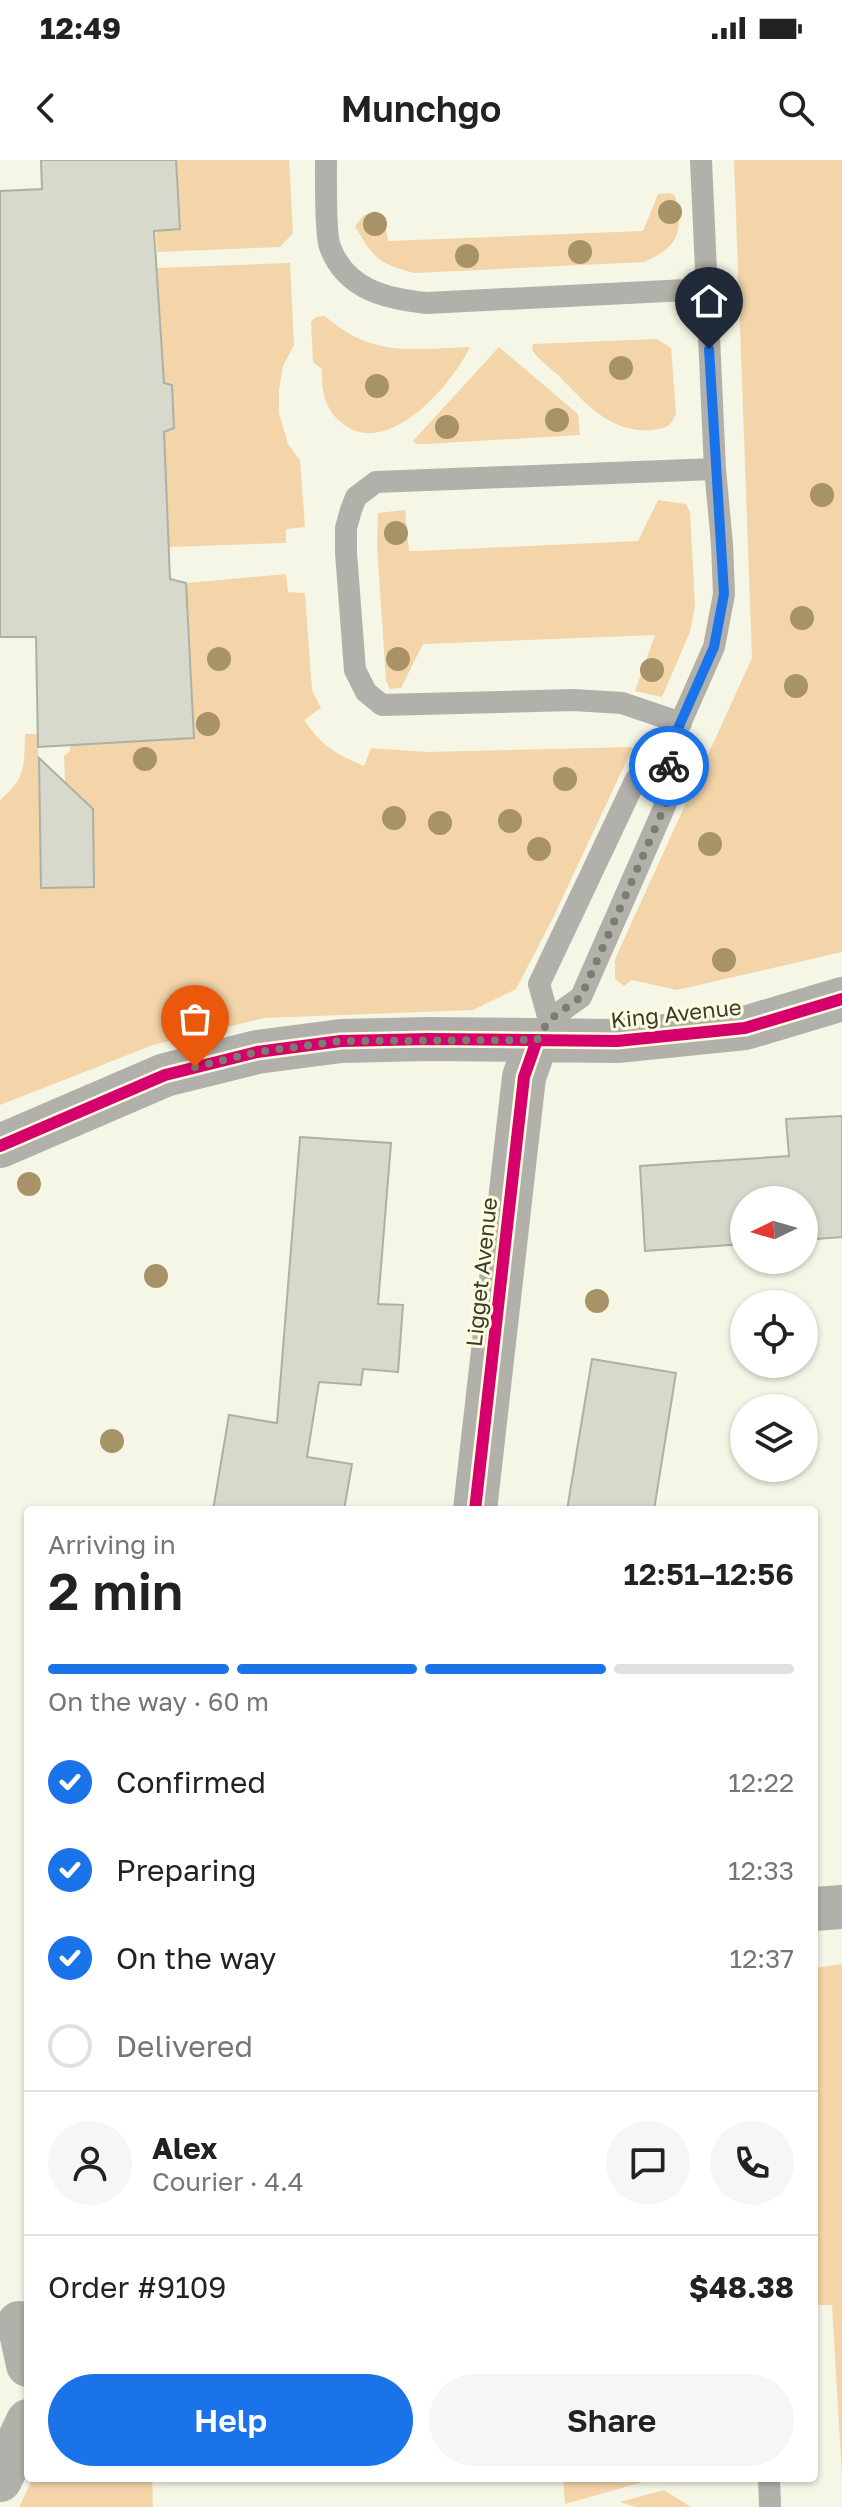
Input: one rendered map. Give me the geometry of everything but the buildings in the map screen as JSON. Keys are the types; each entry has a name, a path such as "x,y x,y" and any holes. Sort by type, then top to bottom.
{"street":[{"name":"King Avenue","path":"0,1146 165,1075 257,1052 341,1041 543,1030 617,1041 745,1028 842,999"},
{"name":"Ligget Avenue","path":"475,1506 524,1077 543,1030"},
{"path":"818,1909 842,1907"},
{"path":"16,2323 24,2351"},
{"path":"0,2480 24,2429"}],"lane":[{"path":"326,160 329,246 345,271 367,290 392,299 427,303 707,289"},
{"path":"543,1030 539,984 636,779 668,751 714,647 724,594 701,160"},
{"path":"681,723 622,703 573,700 382,705 366,692 355,670 346,528 356,497 376,482 715,469"},
{"path":"543,1030 581,997 671,792 668,751"},
{"path":"769,2482 770,2505"}],"shaded area":[{"path":"176,160 289,160 293,233 280,247 157,252 156,231 180,229"},
{"path":"734,160 842,160 842,952 677,990 632,980 624,986 615,979 615,959 752,658"},
{"path":"658,194 675,196 678,209 676,237 665,250 644,262 414,273 378,258 355,226 364,215 375,211 384,217 388,241 643,231"},
{"path":"290,263 294,345 283,366 279,413 288,444 300,460 305,527 286,529 286,543 169,547 164,432 174,428 172,386 164,383 157,268"},
{"path":"325,316 360,339 376,345 411,349 470,347 449,380 417,413 379,432 361,432 343,424 332,413 323,392 322,369 313,362 311,322 316,317"},
{"path":"657,339 671,348 676,413 668,426 653,430 624,427 600,415 532,350 533,344"},
{"path":"499,347 578,414 580,435 416,444 413,441"},
{"path":"658,500 686,504 690,512 695,606 690,632 662,697 635,691 655,635 423,644 401,688 390,689 386,681 377,545 378,513 405,510 409,551 638,541"},
{"path":"286,574 288,592 305,593 312,690 321,708 304,720 323,743 345,757 364,766 371,748 427,752 633,747 554,916 516,989 473,1010 264,1018 153,1045 0,1105 0,800 15,785 22,771 25,734 38,734 41,888 94,887 93,809 65,783 64,756 70,751 70,745 194,738 186,583"},
{"path":"842,1964 842,2477 832,2305 818,2305 818,1967"},
{"path":"31,2482 152,2482 153,2507 19,2507"},
{"path":"563,2482 643,2482 565,2504"},
{"path":"664,2490 691,2507 636,2507 620,2502"}],"cycle path":[{"path":"0,1146 165,1075 257,1052 341,1041 617,1041 745,1028 842,999"},
{"path":"475,1506 524,1077 537,1040"}],"way so far":[{"path":"195,1067 257,1052 341,1041 537,1040 549,1020 581,997 671,792 669,766"}],"route":[{"path":"669,766 668,751 714,647 724,594 709,349"}]}
